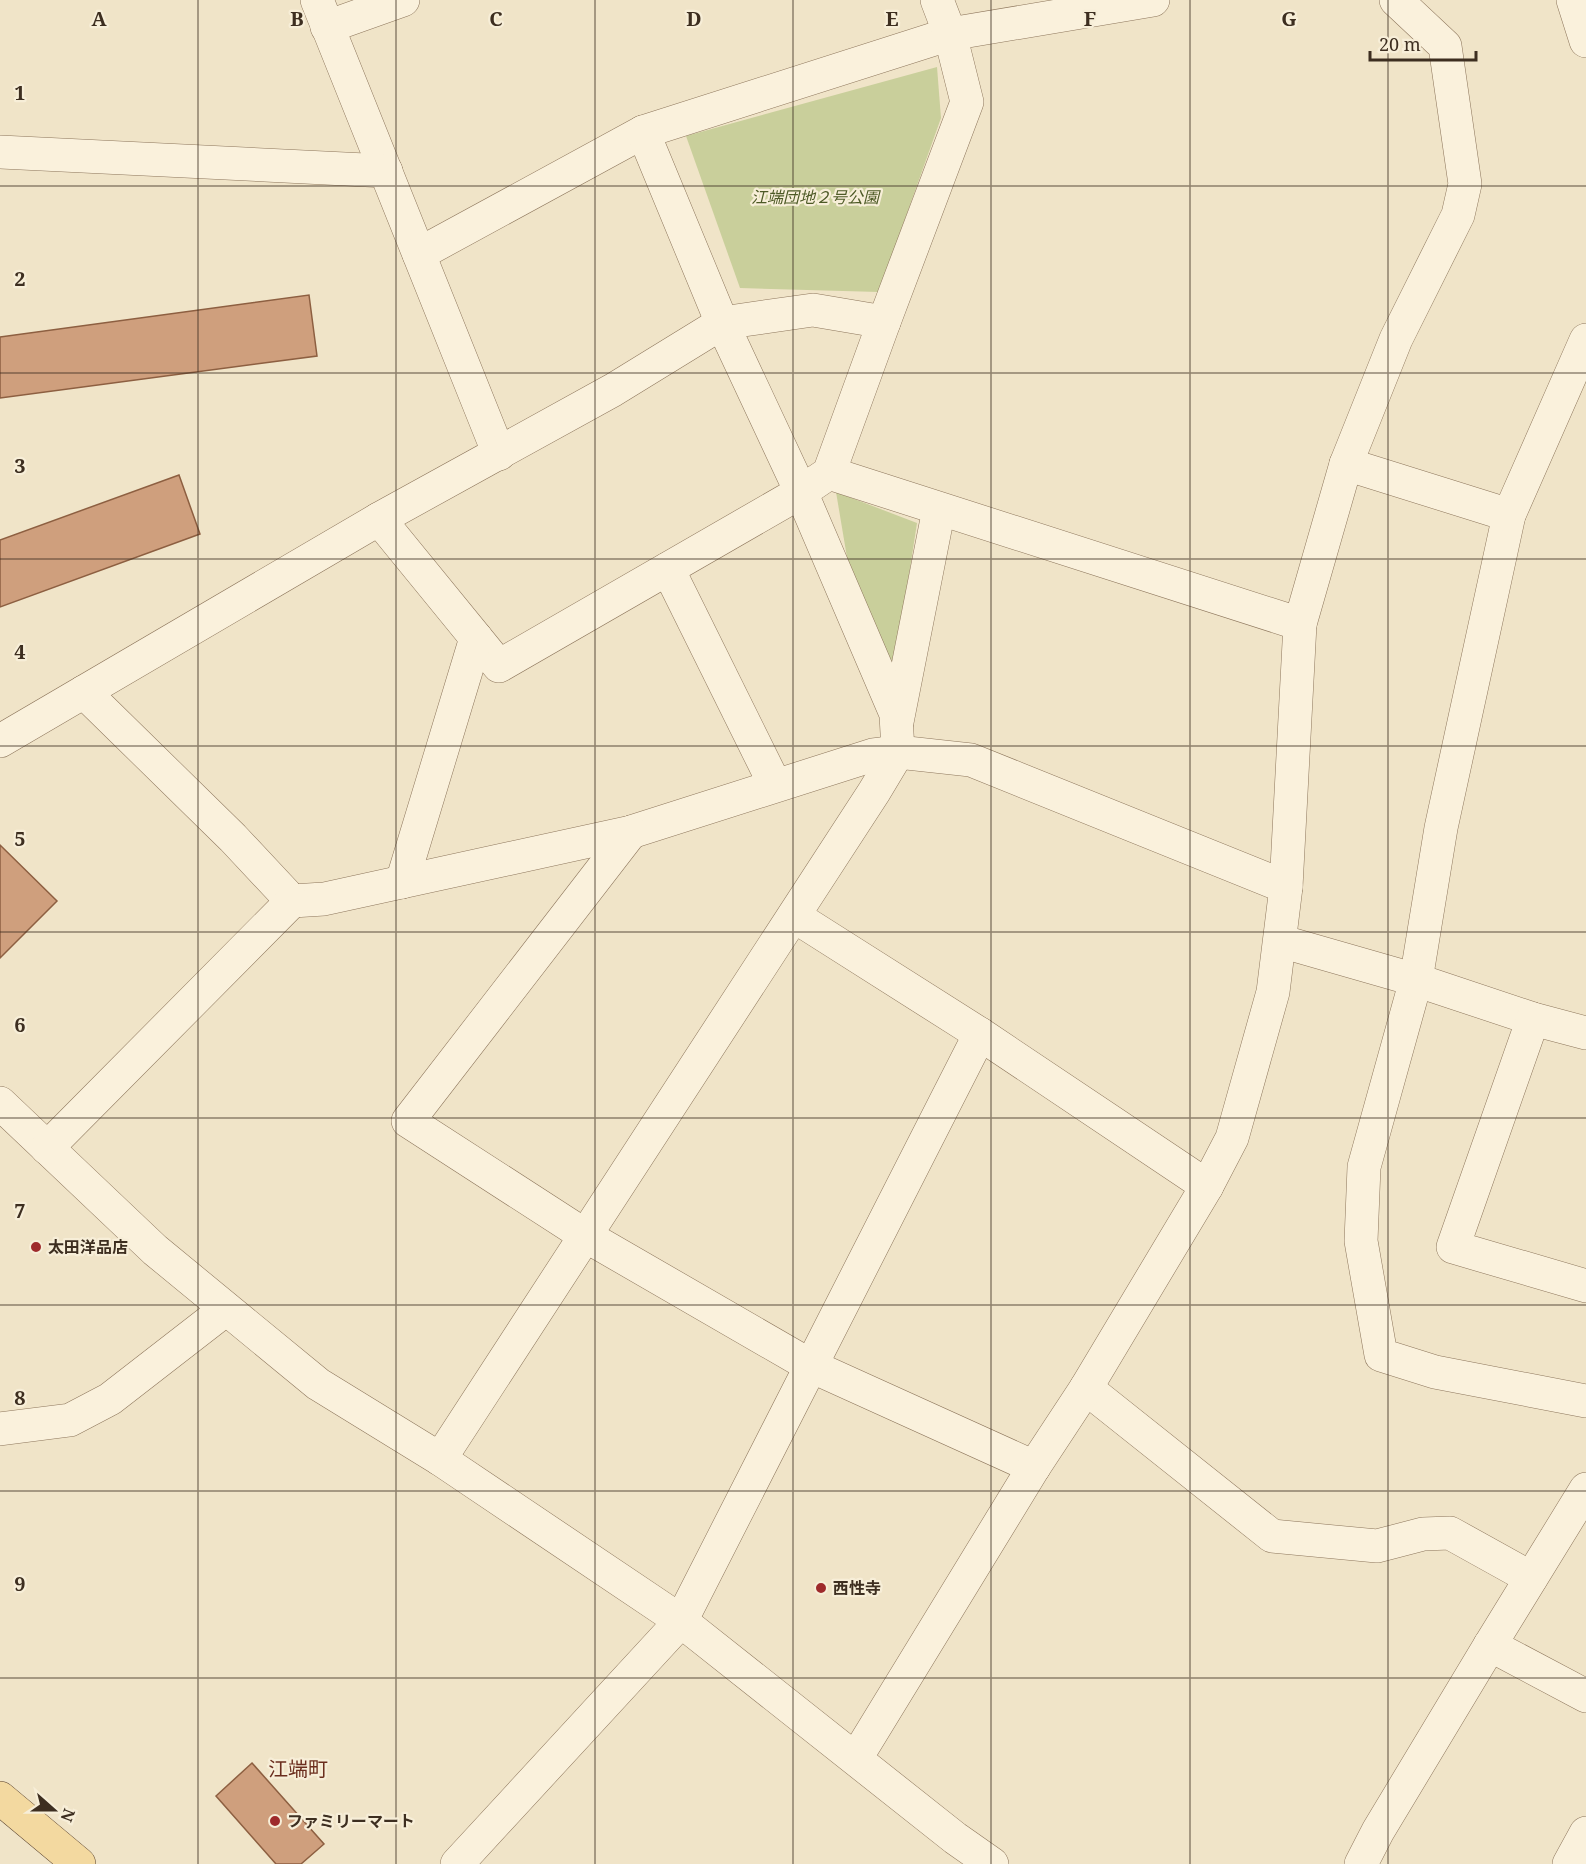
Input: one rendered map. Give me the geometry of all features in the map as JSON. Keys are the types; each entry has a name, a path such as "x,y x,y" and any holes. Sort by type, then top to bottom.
{"main road":[{"path":"0,1798 79,1864"}],"street":[{"path":"403,0 322,14 500,454"},
{"path":"379,519 499,666 801,492 830,473 967,102 950,34 937,0"},
{"path":"419,254 643,132 950,34 1153,0"},
{"path":"856,1758 1034,1467 1086,1388 1207,1186 1232,1138 1273,992 1280,940 1286,887 1300,624 1346,464 1396,339 1458,215 1465,184 1445,46 1396,0"},
{"path":"1573,0 1586,41"},
{"path":"643,132 722,323 801,492 896,714 897,737"},
{"path":"0,152 386,171"},
{"path":"0,741 379,519 613,390 722,323 813,310 884,322"},
{"path":"1585,344 1509,515 1441,828 1416,980 1364,1167 1361,1241 1381,1355 1435,1372 1586,1401"},
{"path":"1346,464 1509,515"},
{"path":"830,473 1300,624"},
{"path":"440,1459 794,916 897,737 939,509"},
{"path":"668,569 775,784"},
{"path":"402,882 476,638"},
{"path":"84,692 234,838 292,901"},
{"path":"47,1148 292,901 324,899 631,832 873,754 897,737"},
{"path":"897,737 971,760 1286,887"},
{"path":"631,832 408,1121 586,1236 811,1366 1034,1467"},
{"path":"794,916 980,1034 1207,1186"},
{"path":"1280,940 1416,980 1533,1019 1586,1033"},
{"path":"1533,1019 1453,1247 1586,1286"},
{"path":"457,1864 681,1621 980,1034"},
{"path":"0,1103 154,1250 318,1384 440,1459 681,1621 955,1838 992,1864"},
{"path":"0,1430 70,1420 110,1399 226,1309"},
{"path":"1086,1388 1272,1536 1377,1546 1423,1534 1450,1533 1531,1578"},
{"path":"1361,1864 1378,1831 1586,1489"},
{"path":"1490,1645 1586,1696"},
{"path":"1569,1864 1586,1833"}],"green space":[{"name":"江端団地２号公園","path":"937,67 941,118 879,292 740,288 686,136"},
{"path":"836,492 917,523 892,686 852,587"}],"building":[{"path":"309,295 317,356 0,398 0,337"},
{"path":"179,475 200,534 0,607 0,540"},
{"path":"0,845 57,901 0,958"},
{"path":"252,1763 324,1844 301,1864 276,1864 216,1796"}],"place":[{"name":"太田洋品店","path":"36,1247"},
{"name":"西性寺","path":"821,1588"},
{"name":"ファミリーマート","path":"275,1821"}],"district":[{"name":"江端町","path":"298,1768"}]}
